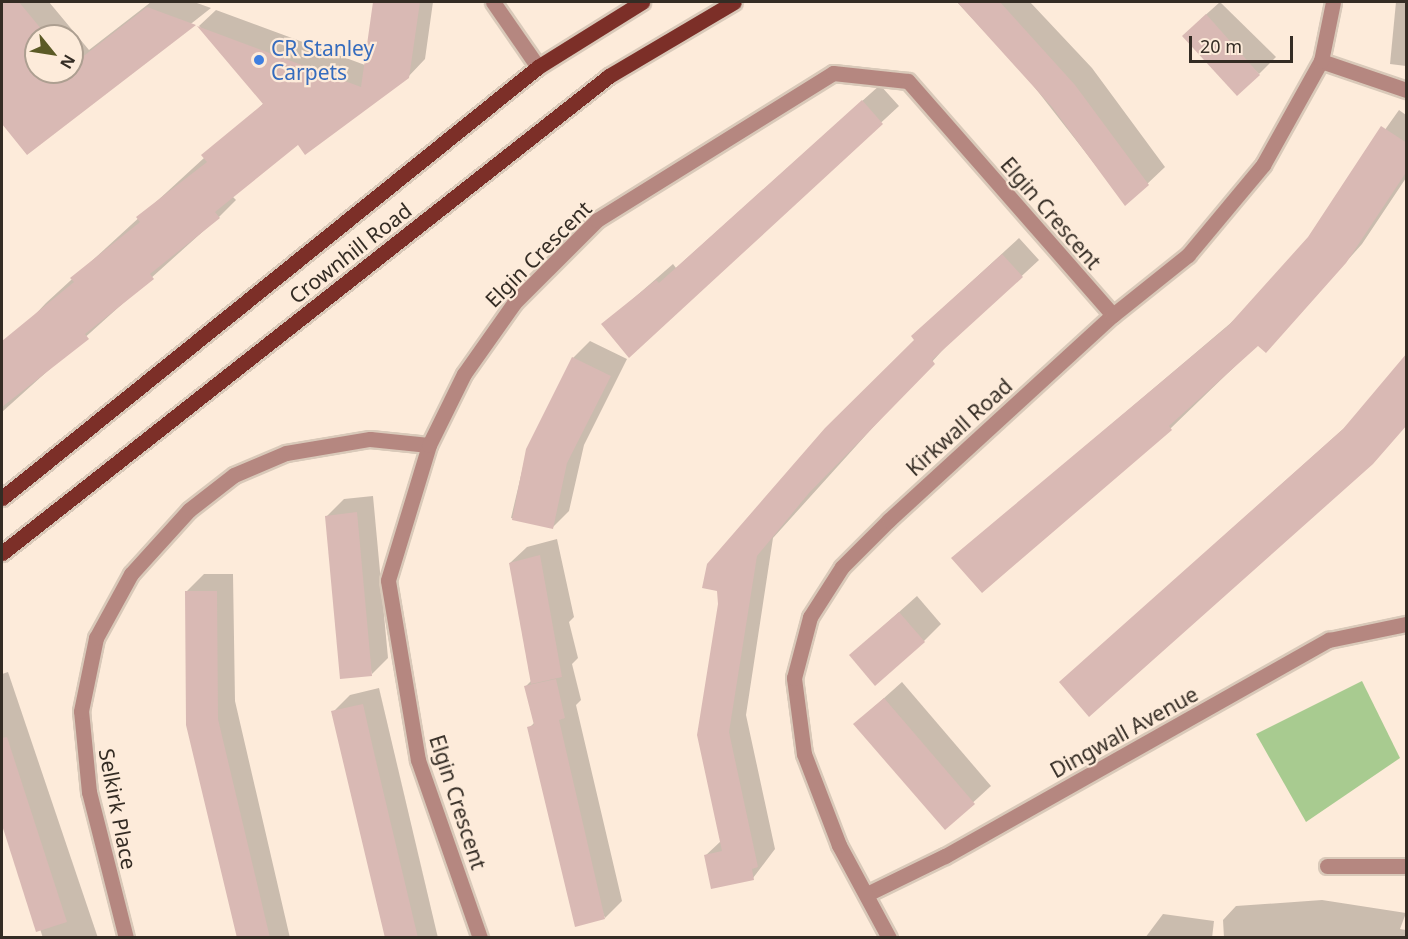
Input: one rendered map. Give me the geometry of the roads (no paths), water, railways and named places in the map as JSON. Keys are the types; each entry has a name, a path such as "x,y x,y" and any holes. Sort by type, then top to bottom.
{"main road":[{"name":"Crownhill Road","path":"2,498 538,67 642,2"},
{"name":"Crownhill Road","path":"2,553 609,76 734,2"}],"street":[{"path":"493,2 538,67"},
{"name":"Kirkwall Road","path":"889,938 839,845 804,754 794,678 810,617 843,567 889,520 1113,315 1188,255 1263,165 1321,61 1333,2"},
{"path":"1321,61 1407,90"},
{"name":"Elgin Crescent","path":"480,938 418,760 388,580 429,445 484,342 514,303 597,220 833,73 908,81 1113,315"},
{"name":"Selkirk Place","path":"126,938 89,792 81,711 96,638 131,574 189,510 234,475 275,457 370,440 429,445"},
{"name":"Dingwall Avenue","path":"867,894 945,856 1329,640 1407,624"},
{"path":"1328,866 1407,866"}],"place":[{"name":"CR Stanley Carpets","path":"259,60"}]}
